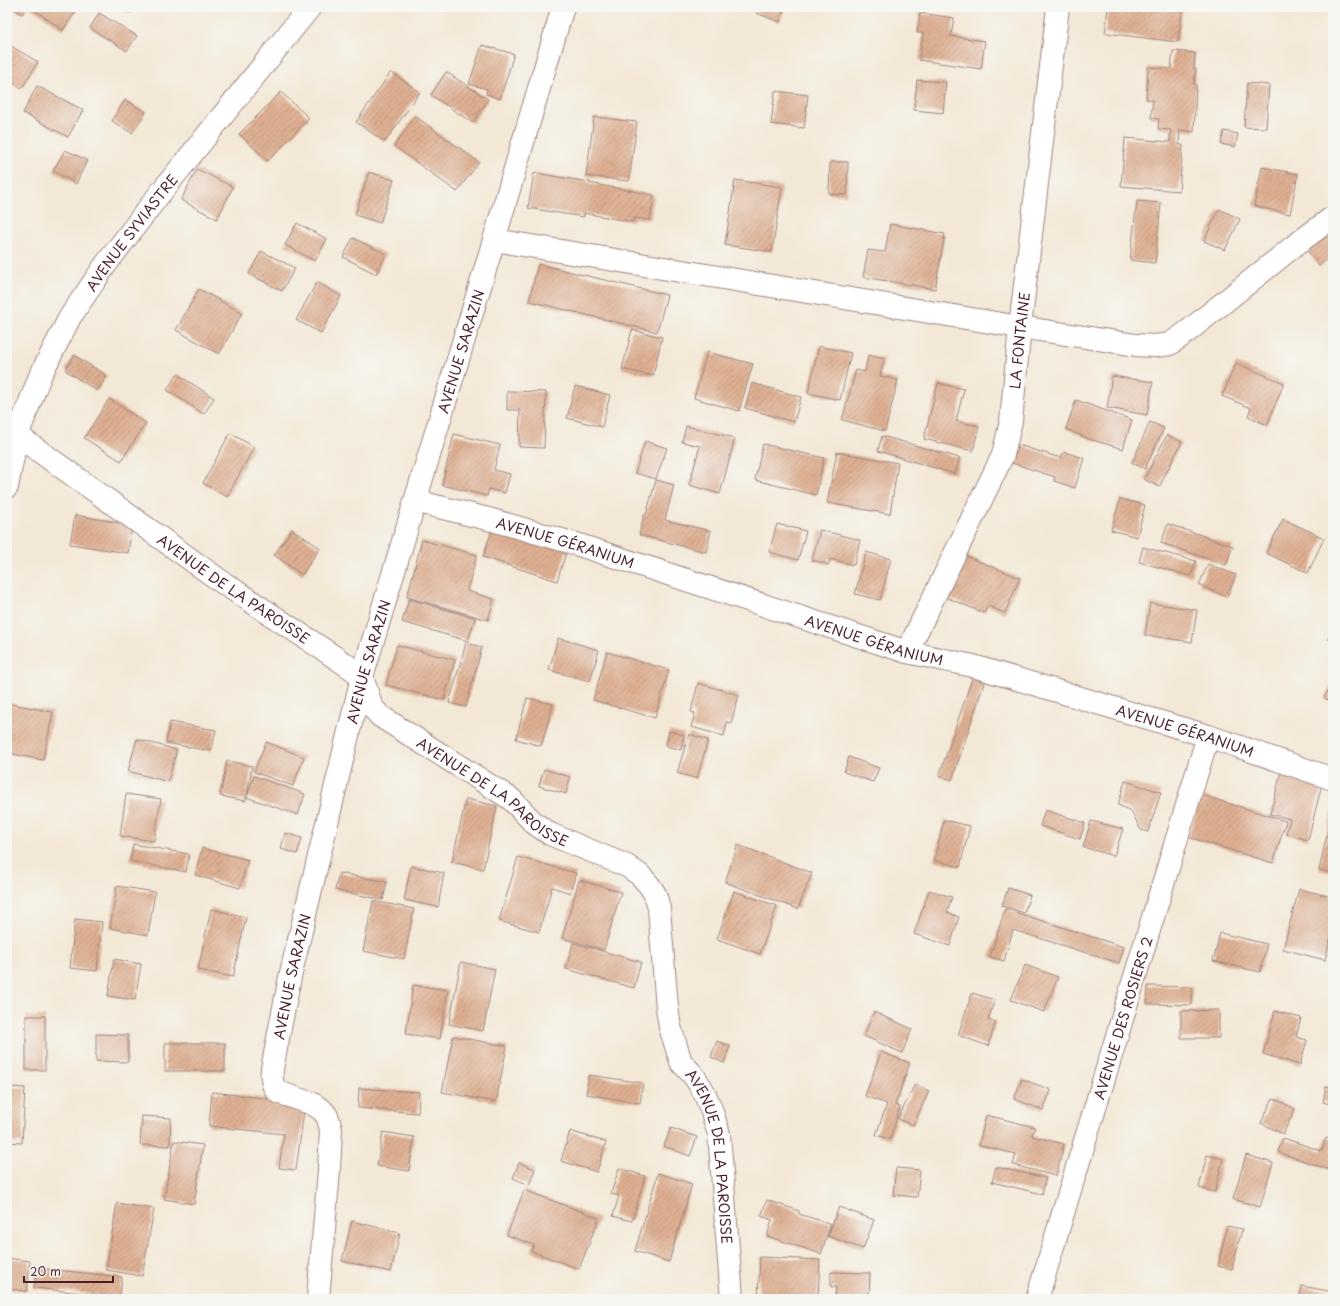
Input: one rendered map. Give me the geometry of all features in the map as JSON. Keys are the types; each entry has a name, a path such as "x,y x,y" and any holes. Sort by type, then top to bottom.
{"street":[{"name":"AVENUE SYVIASTRE","path":"7,487 12,432 70,317 106,264 158,196 310,7"},
{"name":"AVENUE SARAZIN","path":"318,1299 331,1130 327,1116 322,1110 313,1104 278,1092 273,1085 271,1075 290,977 362,677 563,7"},
{"name":"LA FONTAINE","path":"907,652 1003,455 1012,421 1020,328 1058,7"},
{"path":"494,240 1020,328 1136,345 1155,346 1170,344 1187,332 1294,246 1333,217"},
{"name":"AVENUE DE LA PAROISSE","path":"12,432 222,582 354,670 362,677 371,706 380,716 511,800 534,824 550,834 627,866 640,875 655,894 659,908 667,1008 670,1027 681,1062 694,1076 704,1092 712,1109 719,1134 732,1299"},
{"name":"AVENUE GÉRANIUM","path":"415,501 492,520 576,544 907,652 973,666 1208,736 1333,779"},
{"name":"AVENUE DES ROSIERS 2","path":"1037,1299 1208,736"}],"building":[{"path":"11,7 27,7 22,14"},
{"path":"30,7 79,7 63,30"},
{"path":"121,7 134,7 130,13"},
{"path":"759,7 785,7 780,22 756,13"},
{"path":"1108,7 1183,7 1178,42 1105,33"},
{"path":"99,13 137,36 127,51 90,28"},
{"path":"920,13 954,18 951,36 985,41 981,69 919,60 923,33 917,33"},
{"path":"9,45 38,62 22,88 7,80 7,48"},
{"path":"482,45 514,54 500,99 486,94 487,89 469,84"},
{"path":"1173,51 1195,53 1194,69 1196,69 1194,84 1196,84 1194,132 1180,130 1179,145 1183,145 1179,191 1121,186 1125,138 1170,142 1171,130 1158,129 1159,119 1151,118 1153,100 1146,99 1148,67 1171,69"},
{"path":"391,72 420,92 385,142 356,122"},
{"path":"446,72 488,99 473,123 431,95"},
{"path":"917,80 946,82 943,113 914,110"},
{"path":"1247,83 1269,85 1266,128 1244,127"},
{"path":"37,86 83,110 68,137 23,113"},
{"path":"775,91 808,95 804,128 771,124"},
{"path":"281,92 309,118 268,161 239,134"},
{"path":"125,100 146,112 132,133 112,121"},
{"path":"415,116 479,162 457,192 394,146"},
{"path":"594,117 637,122 629,181 586,176"},
{"path":"1224,131 1238,134 1235,147 1221,144"},
{"path":"65,150 87,160 76,184 53,171"},
{"path":"830,162 848,162 847,195 829,194"},
{"path":"1262,167 1298,174 1290,214 1254,206"},
{"path":"197,169 233,187 217,219 181,200"},
{"path":"369,172 394,180 380,223 355,215"},
{"path":"534,173 590,182 589,183 654,195 650,220 634,218 633,222 584,213 584,217 528,208"},
{"path":"735,180 782,187 772,252 725,245"},
{"path":"1137,201 1161,203 1155,263 1130,260"},
{"path":"1219,209 1240,219 1225,250 1204,241"},
{"path":"1333,218 1333,255 1319,266 1301,242"},
{"path":"297,223 327,239 315,261 285,245"},
{"path":"890,224 945,234 935,289 863,277 868,250 885,252"},
{"path":"353,238 386,254 376,274 343,257"},
{"path":"261,251 295,268 282,291 249,274"},
{"path":"538,264 667,295 657,332 529,301"},
{"path":"317,282 341,296 321,333 296,320"},
{"path":"199,289 242,313 219,354 176,330"},
{"path":"632,330 662,337 653,376 622,369"},
{"path":"819,346 851,353 840,400 808,393"},
{"path":"707,352 753,364 739,411 694,398"},
{"path":"74,355 107,376 97,391 65,370"},
{"path":"868,355 884,359 880,376 898,380 885,431 842,420 856,370 865,372"},
{"path":"1236,363 1284,383 1267,425 1248,416 1251,408 1222,396"},
{"path":"177,374 214,398 204,414 167,390"},
{"path":"1112,376 1153,382 1147,415 1107,408"},
{"path":"752,383 801,397 794,422 745,408"},
{"path":"938,383 964,389 956,421 979,426 973,451 924,439"},
{"path":"575,386 610,395 602,427 567,418"},
{"path":"507,391 546,392 544,448 519,447 520,410 507,410"},
{"path":"109,399 146,423 121,461 84,438"},
{"path":"1076,400 1132,420 1123,449 1089,439 1066,429"},
{"path":"1150,422 1164,428 1145,469 1132,463"},
{"path":"686,426 735,438 720,494 689,485 700,446 682,442"},
{"path":"230,433 254,447 227,497 203,483"},
{"path":"454,434 500,445 494,470 510,474 505,493 489,489 487,496 442,485"},
{"path":"1167,435 1182,442 1159,487 1144,479"},
{"path":"882,436 960,458 955,474 878,451"},
{"path":"645,441 667,448 656,479 635,473"},
{"path":"763,444 824,458 816,495 755,480"},
{"path":"1018,445 1061,458 1064,452 1084,458 1075,488 1054,481 1055,477 1012,463"},
{"path":"837,452 898,463 890,514 827,503"},
{"path":"656,480 674,485 665,520 711,531 706,552 639,535"},
{"path":"1120,499 1145,505 1137,537 1111,530"},
{"path":"75,515 132,525 128,553 70,544"},
{"path":"1283,519 1324,538 1308,573 1266,553"},
{"path":"494,524 568,547 557,581 483,557"},
{"path":"777,524 806,531 798,560 769,552"},
{"path":"1168,524 1233,546 1226,565 1161,543"},
{"path":"292,529 320,548 302,575 274,555"},
{"path":"820,530 860,540 854,565 830,559 829,565 812,560"},
{"path":"422,540 477,555 467,591 494,599 488,620 407,597"},
{"path":"1143,547 1196,561 1191,576 1139,562"},
{"path":"866,552 891,559 880,600 855,594"},
{"path":"961,554 1020,578 1005,613 988,606 984,613 943,596"},
{"path":"1208,564 1236,575 1227,597 1199,585"},
{"path":"409,599 475,618 468,641 402,622"},
{"path":"1150,603 1197,610 1192,642 1145,635"},
{"path":"1333,627 1333,641 1328,639"},
{"path":"558,638 599,650 590,681 549,670"},
{"path":"466,643 482,647 466,707 449,703"},
{"path":"397,645 455,660 444,700 386,685"},
{"path":"607,652 669,670 655,718 593,700"},
{"path":"975,670 987,674 952,780 939,776"},
{"path":"1333,681 1333,702 1324,698"},
{"path":"698,683 739,695 731,723 727,722 724,736 691,727 695,713 691,712"},
{"path":"527,698 553,704 541,746 516,739"},
{"path":"7,703 53,712 43,760 7,753"},
{"path":"170,722 216,730 211,751 166,743"},
{"path":"669,731 684,735 681,750 666,746"},
{"path":"689,734 708,740 697,779 677,773"},
{"path":"137,739 177,750 168,782 128,771"},
{"path":"266,742 304,757 293,786 254,772"},
{"path":"849,757 879,768 873,782 844,772"},
{"path":"227,761 252,766 247,796 254,776 305,794 298,815 246,797 246,801 220,796"},
{"path":"544,769 570,777 566,794 539,786"},
{"path":"1282,770 1323,780 1308,840 1286,834 1290,819 1270,814"},
{"path":"1125,781 1161,792 1148,832 1141,830 1131,811 1118,805"},
{"path":"126,794 161,799 154,841 120,836"},
{"path":"1201,795 1286,821 1273,863 1188,837"},
{"path":"466,799 497,806 483,869 452,862"},
{"path":"1045,810 1085,823 1080,839 1040,826"},
{"path":"1333,812 1333,873 1319,870"},
{"path":"944,820 970,826 960,867 934,860"},
{"path":"1091,821 1123,829 1114,856 1083,847"},
{"path":"285,833 302,838 297,854 281,849"},
{"path":"133,844 189,854 186,872 130,861"},
{"path":"738,845 812,873 798,909 725,882"},
{"path":"202,848 248,860 240,888 195,875"},
{"path":"518,857 576,873 570,893 552,887 539,932 499,921"},
{"path":"411,866 444,873 438,907 404,900"},
{"path":"339,873 387,882 383,900 335,890"},
{"path":"579,880 621,892 604,950 562,938"},
{"path":"117,886 155,892 148,935 110,928"},
{"path":"1008,888 1030,895 1024,913 1002,906"},
{"path":"1299,889 1333,897 1333,928 1325,960 1283,949"},
{"path":"929,890 952,897 947,912 959,917 950,946 914,934"},
{"path":"734,891 777,906 760,954 717,939"},
{"path":"373,901 414,909 404,959 363,951"},
{"path":"211,909 246,917 233,977 198,970"},
{"path":"1005,909 1124,947 1119,963 1013,930 1004,961 990,957"},
{"path":"75,919 102,922 97,971 70,968"},
{"path":"1220,933 1267,944 1260,972 1213,961"},
{"path":"573,943 641,962 634,988 566,969"},
{"path":"114,959 141,964 135,1000 108,996"},
{"path":"461,962 495,969 483,1031 449,1024"},
{"path":"1025,965 1058,977 1044,1012 1011,1000"},
{"path":"413,985 448,990 440,1039 406,1034"},
{"path":"1148,986 1192,987 1192,1005 1147,1004"},
{"path":"972,993 995,1000 988,1020 996,1022 988,1046 958,1035"},
{"path":"1219,1010 1219,1038 1181,1038 1181,1011"},
{"path":"1275,1011 1301,1018 1296,1037 1307,1040 1300,1065 1263,1054"},
{"path":"874,1012 912,1029 902,1053 864,1036"},
{"path":"26,1016 45,1016 45,1070 26,1070"},
{"path":"96,1034 128,1035 128,1062 96,1061"},
{"path":"453,1036 507,1046 496,1102 442,1092"},
{"path":"717,1041 730,1046 724,1063 711,1057"},
{"path":"165,1043 225,1043 225,1071 165,1071"},
{"path":"881,1052 910,1063 895,1105 900,1107 890,1139 876,1135 887,1104 865,1096"},
{"path":"589,1075 643,1083 640,1103 586,1094"},
{"path":"1022,1079 1051,1090 1043,1110 1014,1099"},
{"path":"915,1084 929,1091 913,1125 898,1119"},
{"path":"1326,1086 1333,1088 1333,1105 1323,1102"},
{"path":"7,1087 25,1088 22,1143 7,1142"},
{"path":"359,1088 419,1092 418,1113 358,1108"},
{"path":"212,1092 305,1103 296,1170 279,1168 284,1134 209,1126"},
{"path":"1273,1098 1295,1109 1283,1134 1261,1123"},
{"path":"986,1115 1035,1127 1032,1136 1064,1144 1056,1176 1013,1165 1016,1154 979,1145"},
{"path":"142,1116 171,1118 170,1146 140,1145"},
{"path":"671,1128 697,1137 690,1156 664,1146"},
{"path":"570,1131 606,1142 597,1172 561,1161"},
{"path":"383,1132 414,1137 409,1171 377,1166"},
{"path":"1283,1138 1322,1151 1326,1138 1333,1140 1333,1171 1278,1152"},
{"path":"174,1141 203,1145 194,1204 164,1199"},
{"path":"1207,1155 1223,1159 1215,1192 1199,1188"},
{"path":"1246,1155 1273,1163 1260,1207 1233,1199"},
{"path":"519,1163 535,1169 529,1185 513,1178"},
{"path":"996,1167 1046,1178 1042,1194 992,1182"},
{"path":"619,1168 645,1176 632,1221 613,1216 619,1196 611,1194"},
{"path":"896,1168 920,1170 917,1197 893,1195"},
{"path":"658,1173 692,1184 669,1262 635,1251"},
{"path":"524,1190 599,1218 579,1269 531,1251 534,1245 507,1235"},
{"path":"767,1200 799,1211 799,1214 831,1224 821,1254 767,1236 772,1220 761,1216"},
{"path":"117,1203 154,1209 142,1276 106,1270"},
{"path":"839,1207 874,1220 863,1249 828,1236"},
{"path":"352,1221 400,1233 391,1272 342,1261"},
{"path":"1227,1226 1242,1229 1232,1269 1218,1266"},
{"path":"760,1257 820,1260 818,1299 758,1298"},
{"path":"7,1258 30,1261 27,1291 7,1289"},
{"path":"37,1268 122,1277 120,1297 34,1288"},
{"path":"831,1272 870,1273 869,1299 835,1299 836,1287 831,1287"},
{"path":"1302,1286 1333,1292 1333,1299 1299,1299"}]}
